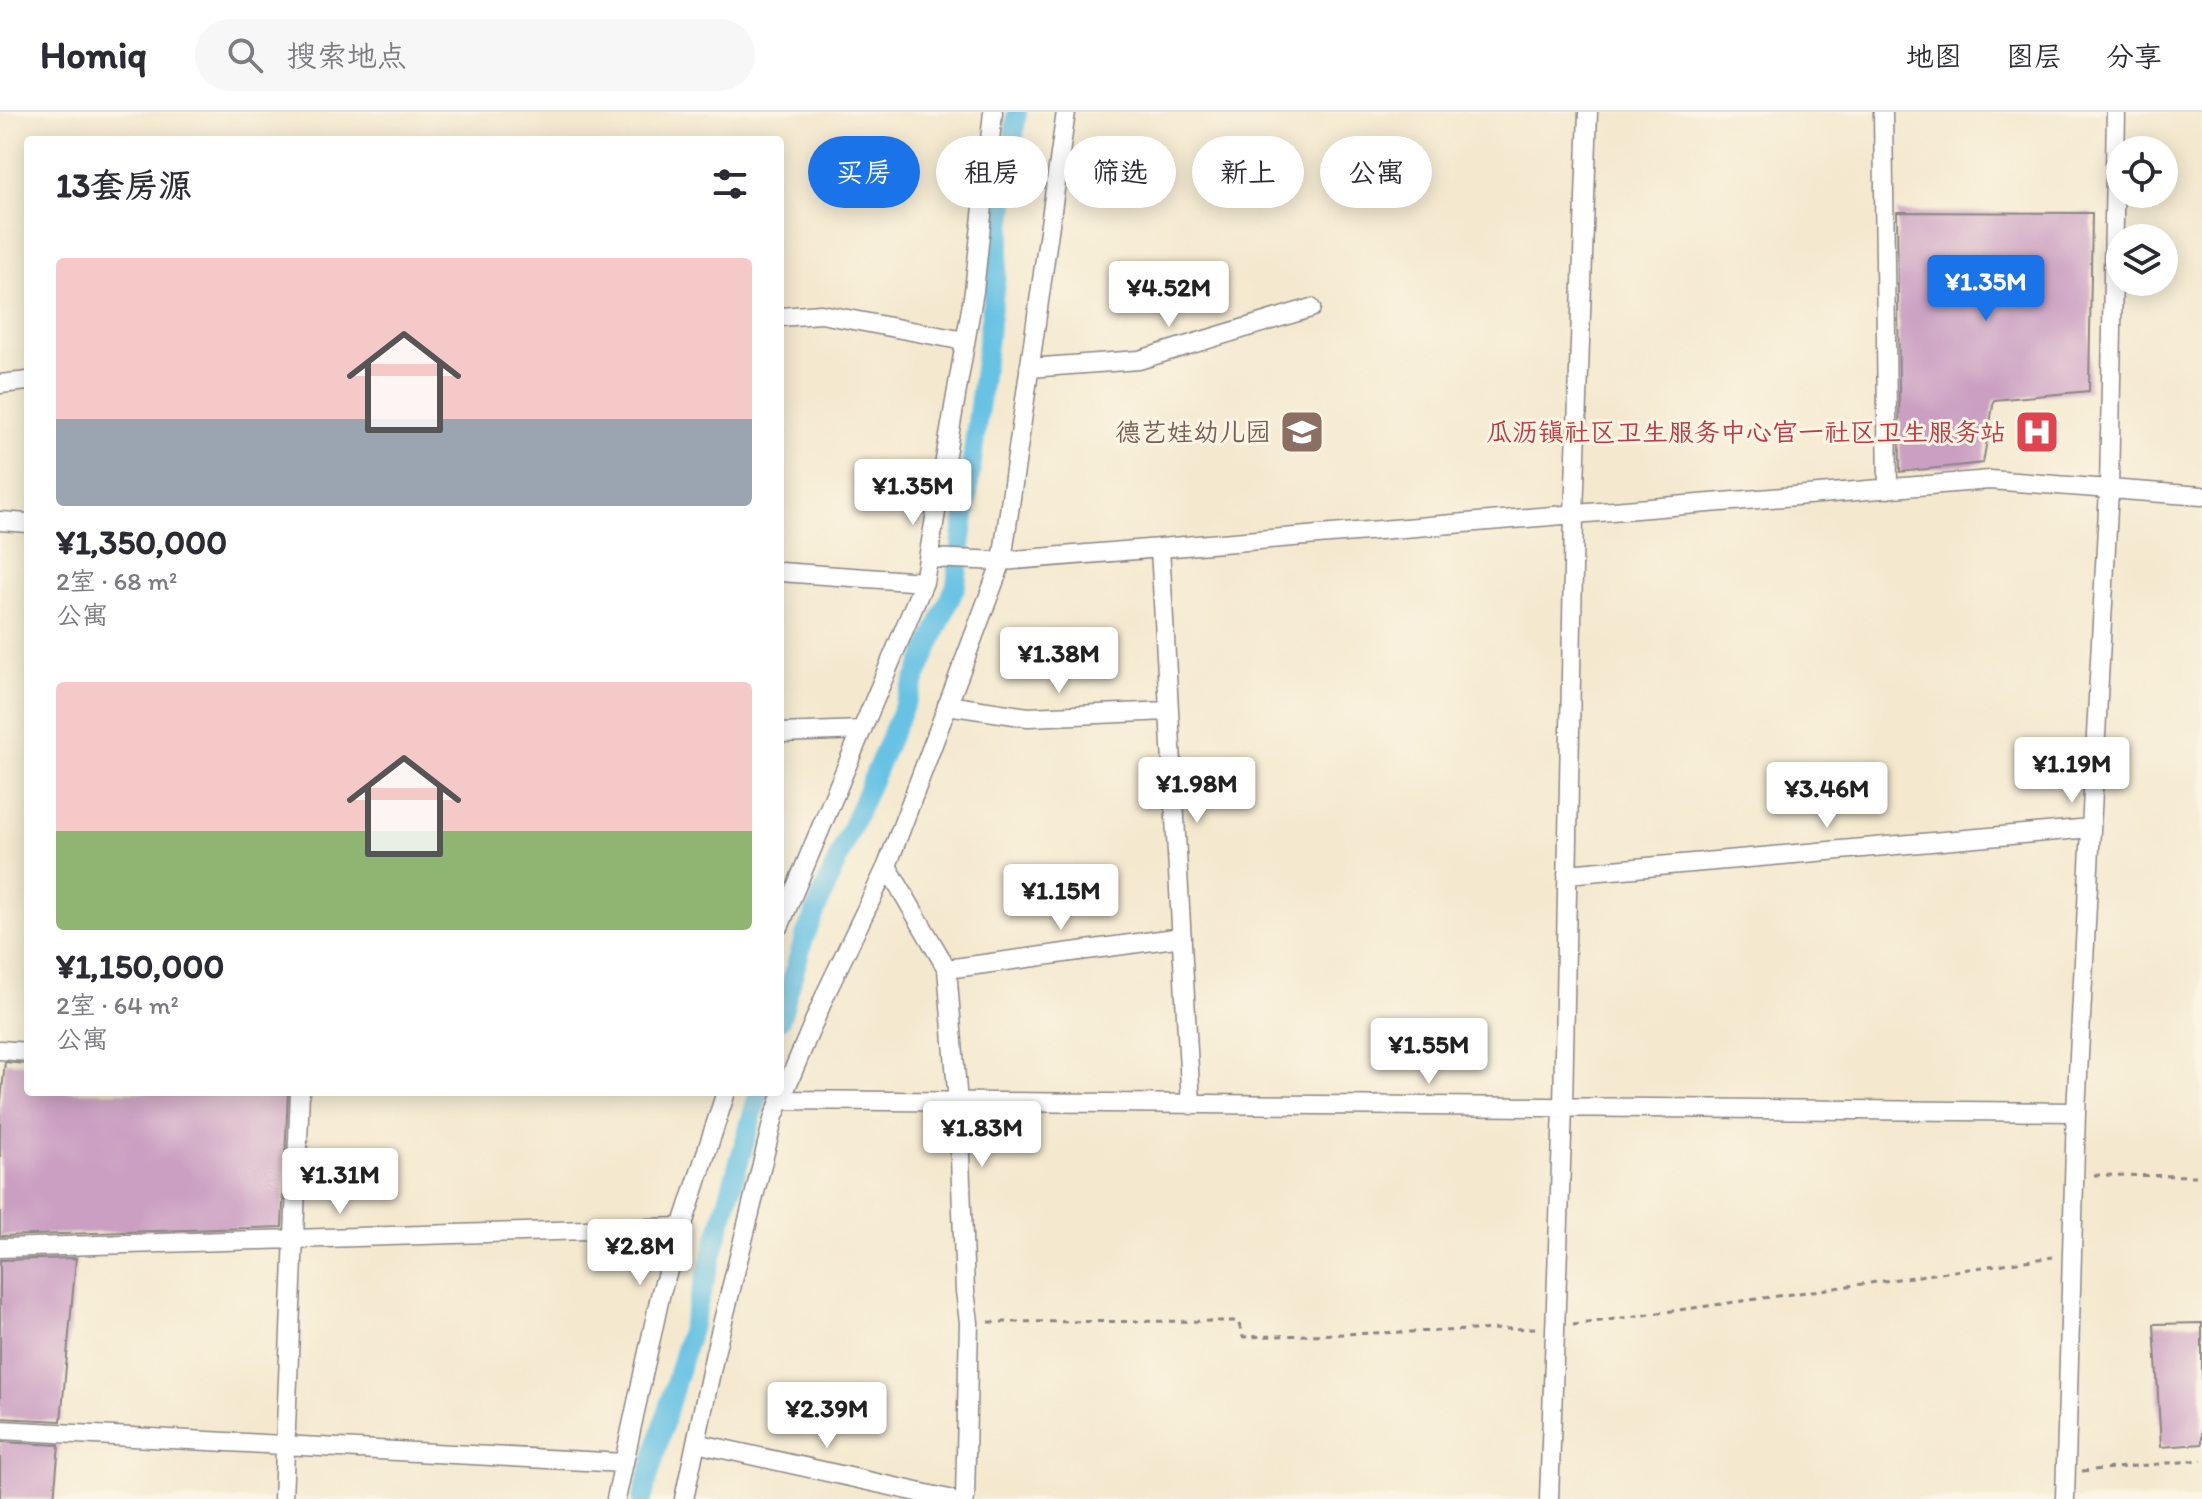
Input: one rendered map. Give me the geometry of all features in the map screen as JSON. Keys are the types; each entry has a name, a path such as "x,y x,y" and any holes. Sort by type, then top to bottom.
{"street":[{"path":"784,915 924,582 974,291 993,112"},
{"path":"784,1091 827,991 887,866 1002,561 1066,112"},
{"path":"1549,1499 1563,1108 1574,514 1588,112"},
{"path":"1883,112 1888,489"},
{"path":"2065,1499 2076,1112 2109,490 2116,112"},
{"path":"1029,368 1139,360 1311,308"},
{"path":"784,317 821,314 965,341"},
{"path":"0,384 24,381"},
{"path":"929,558 1002,561 1990,480 2202,496"},
{"path":"0,521 24,523"},
{"path":"1160,548 1191,1105"},
{"path":"784,572 924,582"},
{"path":"947,705 1028,717 1169,711"},
{"path":"784,733 862,730"},
{"path":"1567,874 2091,828"},
{"path":"887,866 947,969 958,1103 965,1291 969,1322 965,1499"},
{"path":"947,969 1182,937"},
{"path":"0,1050 24,1052"},
{"path":"283,1499 300,1096"},
{"path":"616,1499 661,1292 725,1096"},
{"path":"684,1499 718,1338 782,1096"},
{"path":"780,1100 2076,1112"},
{"path":"0,1248 682,1227"},
{"path":"0,1430 624,1463"},
{"path":"696,1443 949,1499"}],"path":[{"path":"2075,1175 2202,1176"},
{"path":"969,1322 1238,1321 1243,1337 1555,1327 2072,1254"},
{"path":"2066,1473 2202,1460"}],"building":[{"path":"1897,212 2092,213 2089,391 1994,400 1983,463 1900,472"},
{"path":"5,1062 24,1064 24,1096 288,1096 282,1227 0,1236 0,1110"},
{"path":"76,1258 61,1421 0,1418 0,1260"},
{"path":"2202,1323 2202,1444 2161,1447 2154,1324"},
{"path":"0,1442 59,1445 54,1499 0,1499"}],"waterway":[{"path":"784,1006 804,938 956,585 1017,112"},
{"path":"642,1499 758,1096"}],"place":[{"name":"德艺娃幼儿园","path":"1302,432"},
{"name":"瓜沥镇社区卫生服务中心官一社区卫生服务站","path":"2037,432"}]}
